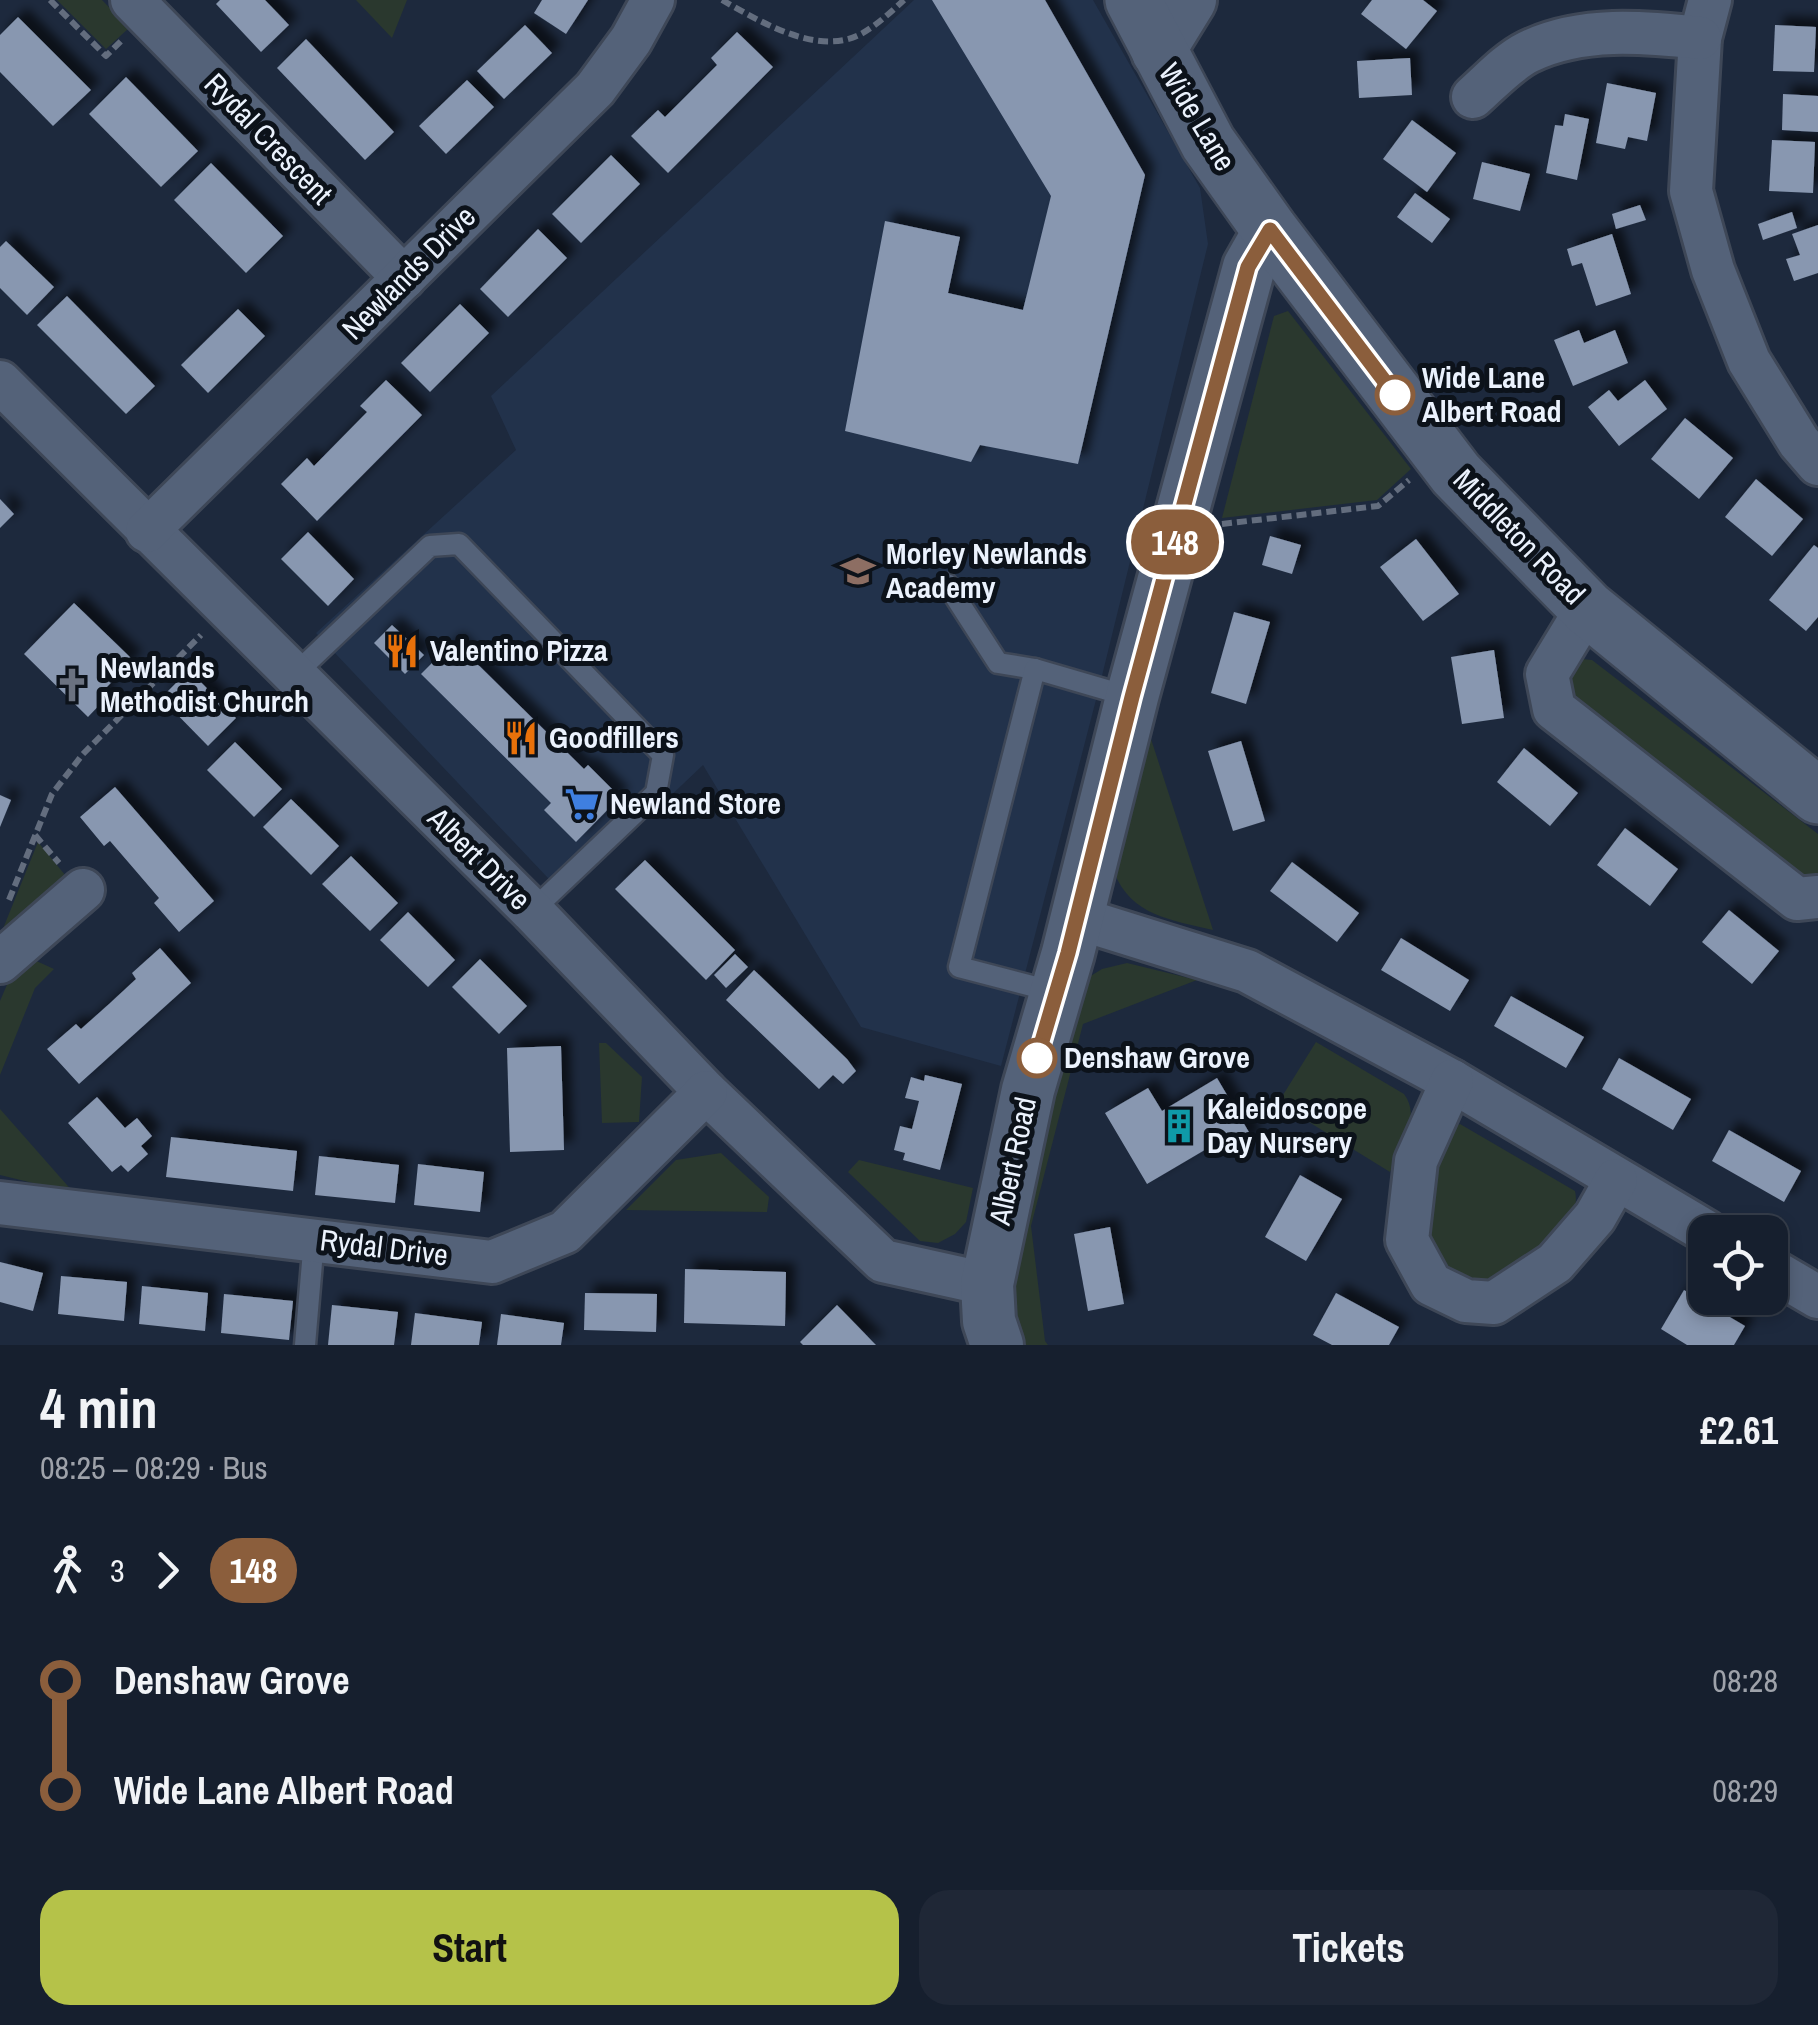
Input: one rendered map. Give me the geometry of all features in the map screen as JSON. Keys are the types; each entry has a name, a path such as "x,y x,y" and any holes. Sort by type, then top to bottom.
{"main road":[{"name":"Wide Lane","path":"1133,0 1208,143 1270,230"},
{"name":"Middleton Road","path":"1270,230 1456,474 1587,608 1818,796"}],"street":[{"name":"Newlands Drive","path":"147,531 595,89 631,40 653,0"},
{"path":"1158,52 1190,0"},
{"name":"Rydal Crescent","path":"139,8 404,278"},
{"path":"1473,98 1528,52 1578,37 1705,19 1691,191 1712,270 1749,360 1799,442 1818,464"},
{"name":"Albert Road","path":"996,1345 989,1322 986,1284 1028,1090 1248,267 1270,230"},
{"name":"Albert Drive","path":"0,382 532,911 706,1092 883,1261 986,1284"},
{"path":"1587,608 1547,674 1554,709 1797,899 1818,898"},
{"path":"0,962 82,890"},
{"path":"1077,918 1246,971 1452,1081 1688,1221"},
{"path":"1452,1081 1416,1161 1407,1240 1431,1284 1466,1301 1494,1302 1555,1263 1595,1218 1616,1180"},
{"name":"Rydal Drive","path":"0,1203 492,1262 566,1232 706,1092"},
{"path":"1788,1280 1818,1297"}],"lane":[{"path":"295,674 430,546 459,544 663,755 656,793 532,911"},
{"path":"947,584 998,663 1034,669 1132,697"},
{"path":"1034,669 958,967 1056,992"},
{"path":"305,1345 314,1239"}],"path":[{"path":"50,0 106,56 139,8"},
{"path":"722,0 755,18 828,42 860,35 904,0"},
{"path":"1179,529 1378,506 1440,453"},
{"path":"7,907 52,794 83,754 228,608"}],"shaded area":[{"name":"Morley Newlands Academy","path":"914,0 1093,0 1200,188 1208,244 1001,1066 861,1027 703,765 565,896 316,633 516,450 491,396"}],"green space":[{"path":"57,0 102,0 129,28 106,49"},
{"path":"356,0 407,0 392,38"},
{"path":"1288,311 1411,469 1377,500 1222,518 1274,316"},
{"path":"1582,659 1592,660 1818,834 1818,878 1796,874 1574,699 1569,684 1571,668"},
{"path":"1151,739 1213,930 1168,919 1142,907 1121,887 1114,872 1141,743"},
{"path":"38,842 65,875 0,940 0,936"},
{"path":"32,959 54,969 35,988 0,1075 0,1001 12,973"},
{"path":"1127,963 1197,980 1083,1024 1031,1226 1048,1345 1020,1345 1011,1301 1021,1214 1084,980 1102,969"},
{"path":"1316,1042 1404,1094 1409,1103 1410,1123 1390,1172 1278,1103"},
{"path":"599,1043 606,1043 642,1077 639,1122 602,1123"},
{"path":"0,1109 74,1193 0,1175"},
{"path":"1460,1124 1575,1191 1575,1207 1558,1236 1527,1261 1480,1289 1424,1256 1433,1149 1445,1132"},
{"path":"721,1153 769,1197 767,1212 626,1210 676,1160"},
{"path":"859,1160 973,1188 966,1222 938,1243 920,1241 848,1172"}],"building":[{"path":"220,0 265,0 289,25 261,52 216,4"},
{"path":"542,0 588,0 566,34 534,13"},
{"path":"932,0 1045,0 1145,175 1078,464 980,445 971,462 845,431 885,221 960,237 948,293 1023,310 1051,196"},
{"path":"1372,0 1423,0 1437,11 1406,49 1361,14"},
{"path":"18,17 91,90 53,126 0,72 0,35"},
{"path":"525,25 552,53 504,99 477,71"},
{"path":"1775,25 1816,27 1814,72 1773,71"},
{"path":"737,32 773,67 668,173 631,136 658,110 665,117 717,65 711,58"},
{"path":"306,39 394,132 365,160 277,68"},
{"path":"1410,58 1412,95 1359,98 1357,61"},
{"path":"126,77 198,151 161,187 89,114"},
{"path":"467,80 494,107 446,154 419,126"},
{"path":"1607,83 1656,93 1647,141 1628,137 1625,149 1596,143"},
{"path":"1783,94 1818,96 1818,132 1782,130"},
{"path":"1565,114 1589,119 1577,180 1546,173 1555,125 1563,126"},
{"path":"1412,120 1456,153 1427,192 1383,159"},
{"path":"1772,140 1815,142 1813,193 1769,191"},
{"path":"611,155 640,184 581,243 552,214"},
{"path":"1482,162 1530,174 1520,211 1473,199"},
{"path":"211,163 283,236 246,273 174,200"},
{"path":"1415,193 1450,219 1432,243 1397,217"},
{"path":"1640,205 1646,220 1616,229 1612,214"},
{"path":"1792,212 1797,228 1763,240 1758,224"},
{"path":"1818,225 1818,273 1794,281 1786,259 1800,255 1792,234"},
{"path":"538,229 567,258 508,317 480,289"},
{"path":"1612,234 1631,294 1596,306 1582,263 1572,266 1567,249"},
{"path":"6,241 54,287 27,315 0,288 0,247"},
{"path":"67,296 155,386 126,414 37,325"},
{"path":"460,304 489,333 430,392 401,363"},
{"path":"238,309 265,336 208,393 181,365"},
{"path":"1579,330 1584,343 1615,330 1628,363 1573,386 1554,340"},
{"path":"386,380 422,415 317,521 281,484 307,458 314,466 367,412 360,406"},
{"path":"1645,380 1667,409 1619,446 1588,407 1609,390 1618,401"},
{"path":"1685,418 1733,458 1699,499 1651,459"},
{"path":"1756,479 1803,519 1772,556 1725,517"},
{"path":"0,499 14,514 0,528"},
{"path":"308,532 354,579 328,606 281,559"},
{"path":"1270,536 1301,545 1292,574 1262,565"},
{"path":"1416,539 1459,594 1423,621 1380,567"},
{"path":"1814,545 1818,548 1818,617 1806,631 1769,600"},
{"path":"74,603 133,660 102,692 107,697 88,717 24,654"},
{"path":"1234,612 1270,622 1246,704 1211,693"},
{"path":"392,625 424,655 405,674 374,643"},
{"path":"454,641 584,769 588,765 620,797 576,842 544,810 551,803 421,674"},
{"path":"1494,650 1504,718 1462,724 1451,657"},
{"path":"189,670 236,718 208,746 161,698"},
{"path":"1241,741 1265,821 1233,831 1208,751"},
{"path":"235,742 282,789 254,817 207,770"},
{"path":"1524,748 1578,793 1550,826 1497,782"},
{"path":"115,787 214,901 179,932 154,903 159,898 135,870 110,841 104,846 80,817"},
{"path":"0,795 11,800 0,827"},
{"path":"291,799 339,846 311,875 263,827"},
{"path":"1625,828 1678,869 1650,906 1597,865"},
{"path":"351,856 398,903 370,931 322,884"},
{"path":"645,860 735,950 706,980 615,889"},
{"path":"1292,862 1359,913 1337,942 1270,891"},
{"path":"1729,910 1779,951 1752,984 1702,942"},
{"path":"408,912 455,960 428,987 380,940"},
{"path":"1401,938 1469,980 1450,1011 1381,970"},
{"path":"160,948 191,983 79,1084 47,1049 76,1024 81,1029 109,1004 136,979 132,973"},
{"path":"735,954 748,967 726,988 714,975"},
{"path":"480,959 527,1006 499,1034 452,987"},
{"path":"754,970 847,1059 856,1071 843,1084 833,1075 819,1089 726,1000"},
{"path":"1511,996 1584,1037 1566,1068 1494,1026"},
{"path":"561,1046 564,1150 510,1152 507,1048"},
{"path":"1619,1058 1691,1099 1673,1130 1602,1089"},
{"path":"925,1075 962,1084 940,1170 903,1160 905,1153 894,1150 900,1126 912,1129 919,1101 905,1098 911,1077 924,1081"},
{"name":"Kaleidoscope Day Nursery","path":"1217,1078 1253,1139 1228,1154 1220,1141 1147,1184 1105,1113 1148,1088 1162,1111"},
{"path":"97,1097 125,1128 137,1118 152,1136 141,1146 148,1154 128,1172 121,1165 112,1172 68,1123"},
{"path":"1729,1130 1801,1171 1784,1202 1712,1161"},
{"path":"171,1137 297,1151 293,1191 166,1177"},
{"path":"319,1156 399,1165 395,1203 315,1195"},
{"path":"418,1164 484,1172 480,1212 414,1205"},
{"path":"1300,1175 1342,1199 1306,1261 1265,1237"},
{"path":"1110,1227 1124,1304 1088,1311 1074,1234"},
{"path":"0,1262 43,1273 33,1311 0,1302"},
{"path":"685,1269 786,1272 785,1326 684,1323"},
{"path":"61,1276 127,1282 124,1321 58,1314"},
{"path":"142,1286 208,1293 205,1331 139,1324"},
{"path":"1684,1290 1688,1292 1688,1315 1726,1315 1745,1326 1734,1345 1687,1345 1661,1329"},
{"path":"585,1293 657,1294 656,1332 584,1330"},
{"path":"1336,1293 1399,1327 1389,1345 1332,1345 1313,1335"},
{"path":"224,1294 293,1301 289,1340 221,1333"},
{"path":"332,1305 398,1312 394,1345 328,1345"},
{"path":"837,1305 876,1345 800,1342"},
{"path":"415,1313 482,1322 479,1345 411,1345"},
{"path":"501,1314 564,1323 561,1345 497,1345"}],"bus line":[{"name":"148","path":"1037,1058 1248,267 1270,230 1395,395"}],"place":[{"name":"Wide Lane Albert Road","path":"1395,395"},
{"name":"Morley Newlands Academy","path":"858,571"},
{"name":"Valentino Pizza","path":"402,651"},
{"name":"Newlands Methodist Church","path":"72,685"},
{"name":"Goodfillers","path":"521,738"},
{"name":"Newland Store","path":"582,804"},
{"name":"Denshaw Grove","path":"1037,1058"},
{"name":"Kaleidoscope Day Nursery","path":"1179,1126"}]}
